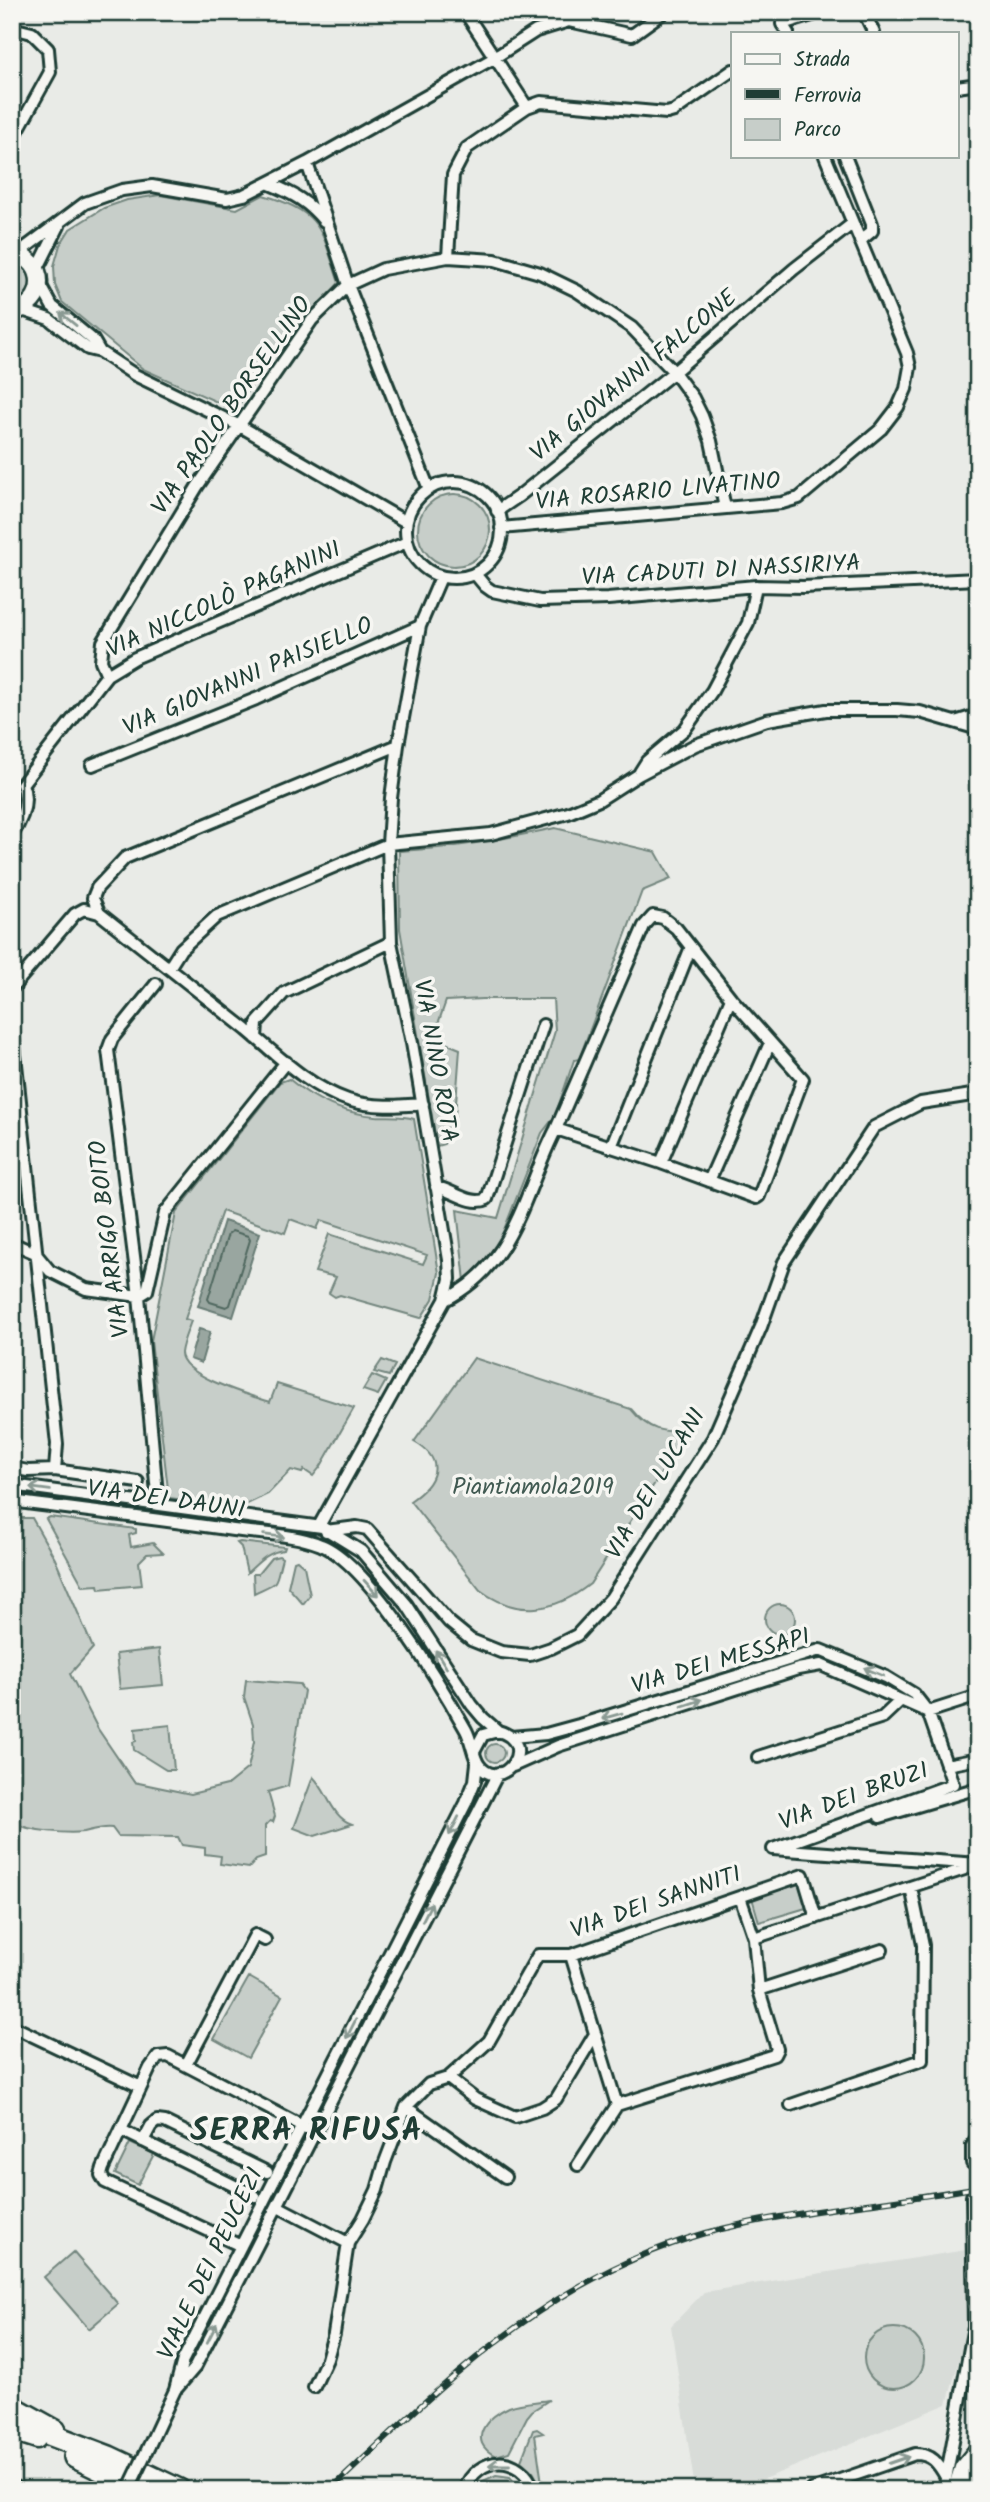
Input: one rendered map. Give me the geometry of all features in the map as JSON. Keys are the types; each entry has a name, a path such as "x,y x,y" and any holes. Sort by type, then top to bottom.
{"highway":[{"path":"12,2421 109,2457 179,2490"},
{"path":"12,2421 37,2440 143,2490"},
{"path":"972,2490 978,2487"}],"main road":[{"path":"15,254 32,262 38,277 35,299 17,311"},
{"path":"12,2404 109,2457"},
{"path":"12,2432 37,2440"},
{"path":"952,2483 978,2451"}],"street":[{"path":"465,12 527,107"},
{"path":"15,254 60,224 85,203 122,190 152,187 227,199 270,184 494,58 536,31 569,21 632,36 664,12"},
{"path":"787,32 782,24 822,12"},
{"path":"864,12 874,32"},
{"path":"12,28 32,33 48,49 50,72 12,141"},
{"path":"448,257 453,175 467,148 527,107 541,102 667,113 674,111 731,71"},
{"path":"958,87 971,85 978,89"},
{"name":"VIA ROSARIO LIVATINO","path":"501,528 782,503 799,498 881,429 898,407 906,389 910,368 907,353 826,158"},
{"path":"846,158 872,224 872,231 860,241"},
{"path":"307,163 348,285 429,489"},
{"path":"270,184 312,206 330,230"},
{"path":"60,224 38,277 52,306 93,340 100,352"},
{"name":"VIA GIOVANNI FALCONE","path":"497,511 674,372 852,224"},
{"path":"44,233 49,249"},
{"name":"VIA PAOLO BORSELLINO","path":"107,675 101,661 103,642 197,487 312,320 348,285 383,269 448,257 495,260 540,274 577,291 632,328 674,372 702,415 711,441 725,508"},
{"path":"17,311 49,319 88,349 100,352 135,375 240,426 406,523"},
{"path":"455,482 468,485 480,490 490,499 497,511 501,539 492,560 475,574 452,579 440,577 419,564 407,542 406,523 410,509 429,489 455,482"},
{"name":"VIA NICCOLÒ PAGANINI","path":"17,782 107,675 135,658 407,542"},
{"name":"VIA CADUTI DI NASSIRIYA","path":"475,574 492,591 540,601 608,599 755,586 803,587 978,579"},
{"name":"VIA NINO ROTA","path":"317,1544 325,1541 320,1528 445,1300 450,1279 423,1104 391,942 388,844 398,745 419,626 440,577"},
{"path":"638,775 647,761 685,729 712,691 748,623 755,586"},
{"name":"VIA GIOVANNI PAISIELLO","path":"92,765 256,699 419,626"},
{"path":"169,968 181,949 217,916 388,844 491,834 540,823 598,800 638,775 695,746 767,720 826,710 920,712 978,729"},
{"path":"955,722 978,715"},
{"path":"99,913 93,898 97,888 125,858 398,745"},
{"path":"12,835 25,802 17,782"},
{"path":"12,988 84,908 99,913 323,1089 349,1101 396,1107 423,1104"},
{"path":"445,1300 461,1292 498,1257 513,1232 540,1161 644,926 653,916 663,918 676,928 731,998 803,1079 760,1196 749,1196 661,1163 556,1129"},
{"path":"256,1038 257,1023 284,993 391,942"},
{"path":"611,1147 691,947"},
{"name":"VIA ARRIGO BOITO","path":"156,984 111,1039 108,1050 139,1296 158,1505"},
{"path":"661,1163 731,998"},
{"path":"436,1187 471,1200 481,1202 487,1199 543,1025"},
{"path":"12,1027 57,1444 55,1470"},
{"path":"709,1181 770,1043"},
{"path":"12,1242 35,1254 50,1271 86,1289 139,1296 147,1291 165,1213 286,1062"},
{"name":"VIA DEI LUCANI","path":"357,1527 367,1529 449,1622 471,1640 501,1652 530,1655 577,1635 611,1598 713,1438 761,1327 784,1262 874,1127 921,1103 978,1094"},
{"path":"12,1468 28,1471 55,1470 138,1482"},
{"name":"VIA DEI DAUNI","path":"12,1485 320,1528 361,1551 407,1605 460,1689 483,1718 498,1731"},
{"name":"VIA DEI DAUNI","path":"12,1501 317,1544 349,1563 388,1607 447,1698 475,1750"},
{"path":"140,1517 141,1503"},
{"path":"317,1544 308,1536 320,1528 357,1527"},
{"path":"351,1545 350,1532 357,1527"},
{"name":"VIA DEI MESSAPI","path":"511,1737 547,1734 579,1725 820,1650 886,1677 914,1694 928,1712"},
{"name":"VIA DEI MESSAPI","path":"512,1766 558,1746 767,1679 821,1665 928,1712"},
{"path":"762,1667 767,1679"},
{"path":"712,1684 717,1695"},
{"path":"447,1698 460,1689"},
{"path":"928,1712 978,1696"},
{"path":"758,1756 883,1717 901,1700"},
{"name":"VIA DEI BRUZI","path":"773,1849 953,1784 928,1712"},
{"path":"579,1725 583,1738"},
{"path":"498,1731 511,1737 517,1749 512,1766 498,1773 486,1771 477,1763 475,1750 483,1735 498,1731"},
{"path":"946,1765 978,1759"},
{"name":"VIALE DEI PEUCEZI","path":"128,2490 175,2390 183,2360 466,1803 475,1781 477,1763"},
{"name":"VIALE DEI PEUCEZI","path":"175,2390 195,2367 498,1773"},
{"path":"773,1849 978,1788"},
{"name":"VIA DEI BRUZI","path":"754,1938 978,1864 773,1849"},
{"name":"VIA DEI SANNITI","path":"314,2387 327,2359 334,2334 348,2243 377,2190 384,2162 406,2107 429,2084 448,2078 489,2041 538,1955 571,1955 803,1875 816,1918"},
{"path":"790,2105 922,2060 923,1945 911,1886"},
{"path":"578,2165 617,2105 774,2055 777,2049 759,1990 754,1938 740,1897"},
{"path":"400,1933 413,1940"},
{"path":"186,2065 255,1935 265,1940"},
{"path":"759,1990 882,1950"},
{"path":"571,1955 617,2105"},
{"path":"365,2001 379,2007"},
{"path":"12,2026 141,2087"},
{"path":"448,2078 475,2099 515,2117 542,2108 556,2099 595,2034"},
{"path":"258,2244 244,2242 105,2182 103,2168 141,2087 158,2057 168,2056 315,2133"},
{"path":"406,2107 505,2177"},
{"path":"143,2141 151,2126 157,2121 165,2122 267,2172"},
{"path":"121,2130 255,2196"},
{"path":"972,2163 972,2146 978,2137"},
{"path":"944,2490 952,2483 974,2326 972,2196"},
{"path":"277,2206 348,2243"},
{"path":"811,2490 915,2454 925,2454 934,2459 952,2483"},
{"path":"464,2490 476,2471 496,2463 518,2468 530,2480 534,2490"},
{"path":"12,2486 22,2490"}],"shaded area":[{"path":"966,2250 966,2335 947,2404 737,2490 695,2490 671,2326 704,2292"}],"green space":[{"path":"160,195 237,209 263,195 283,201 309,216 323,236 328,249 339,283 285,338 235,410 143,369 62,302 55,285 54,266 60,245 70,229 104,208 127,200"},
{"path":"12,260 27,269 32,282 30,294 12,306"},
{"path":"454,494 474,500 484,510 490,530 484,550 474,560 454,566 434,560 424,550 418,530 424,510 434,500"},
{"path":"555,828 656,852 671,879 642,891 579,1059 574,1060 555,1116 542,1133 496,1250 465,1281 457,1210 498,1218 555,1031 553,999 446,1001 433,1038 460,1049 455,1116 444,1144 437,1146 400,929 399,851 458,846"},
{"path":"289,1079 318,1099 340,1109 375,1116 414,1119 439,1273 433,1299 421,1318 340,1295 335,1297 329,1293 336,1277 315,1272 329,1234 423,1264 427,1255 321,1220 317,1229 290,1219 285,1233 222,1211 185,1319 191,1321 181,1353 184,1361 204,1377 270,1402 277,1384 354,1408 313,1476 304,1470 302,1473 291,1470 268,1494 241,1507 169,1498 151,1341 176,1213 280,1082"},
{"name":"Piantiamola2019","path":"474,1358 631,1409 644,1422 657,1429 689,1430 590,1584 550,1606 522,1608 508,1605 480,1590 410,1501 426,1487 434,1472 431,1457 414,1442"},
{"path":"382,1360 395,1365 389,1376 374,1372"},
{"path":"372,1375 386,1381 378,1395 363,1390"},
{"path":"50,1517 136,1529 136,1533 129,1535 131,1547 153,1543 163,1553 147,1554 139,1562 142,1585 99,1589 98,1585 83,1586 46,1519"},
{"path":"12,1518 32,1518 55,1559 93,1648 70,1674 98,1729 134,1782 191,1794 227,1785 248,1768 254,1742 253,1724 244,1697 246,1680 299,1684 304,1691 288,1786 268,1792 275,1816 273,1822 270,1821 265,1826 265,1857 256,1860 249,1868 220,1864 221,1856 205,1854 205,1848 182,1845 178,1837 118,1836 112,1828 59,1832 16,1824 12,1807"},
{"path":"237,1543 285,1547 284,1550 264,1558 247,1573 241,1547"},
{"path":"271,1558 282,1558 275,1582 254,1593 253,1574 258,1574"},
{"path":"297,1560 304,1566 310,1595 303,1604 288,1587 294,1561"},
{"path":"780,1604 790,1609 795,1619 790,1629 780,1634 770,1629 765,1619 770,1609"},
{"path":"159,1649 163,1685 120,1689 116,1654"},
{"path":"170,1725 174,1770 166,1770 134,1750 133,1742 136,1741 135,1729"},
{"path":"491,1744 499,1744 504,1753 502,1760 491,1762 486,1757 486,1749"},
{"path":"313,1777 334,1810 352,1824 315,1836 294,1828"},
{"path":"799,1884 806,1908 759,1922 752,1898"},
{"path":"249,1977 282,1996 248,2058 214,2039"},
{"path":"130,2143 154,2154 138,2185 115,2174"},
{"path":"73,2252 118,2304 89,2329 44,2277"},
{"path":"894,2328 911,2333 919,2341 924,2358 919,2375 911,2383 894,2388 877,2383 869,2375 864,2358 869,2341 877,2333"},
{"path":"549,2400 527,2417 509,2452 496,2456 487,2450 481,2436 483,2429 494,2416 514,2405"},
{"path":"537,2429 543,2433 535,2435 542,2483 550,2483 556,2490 543,2489 533,2472 521,2461 533,2430"},
{"path":"496,2475 510,2477 521,2490 478,2490 483,2481"}],"water":[{"path":"224,1221 260,1233 233,1317 198,1306"},
{"path":"199,1329 210,1332 201,1363 190,1359"}],"railway":[{"path":"330,2490 416,2410 502,2338 548,2305 649,2252 706,2233 773,2218 978,2187"}],"district":[{"name":"SERRA RIFUSA","path":"307,2131"}]}
